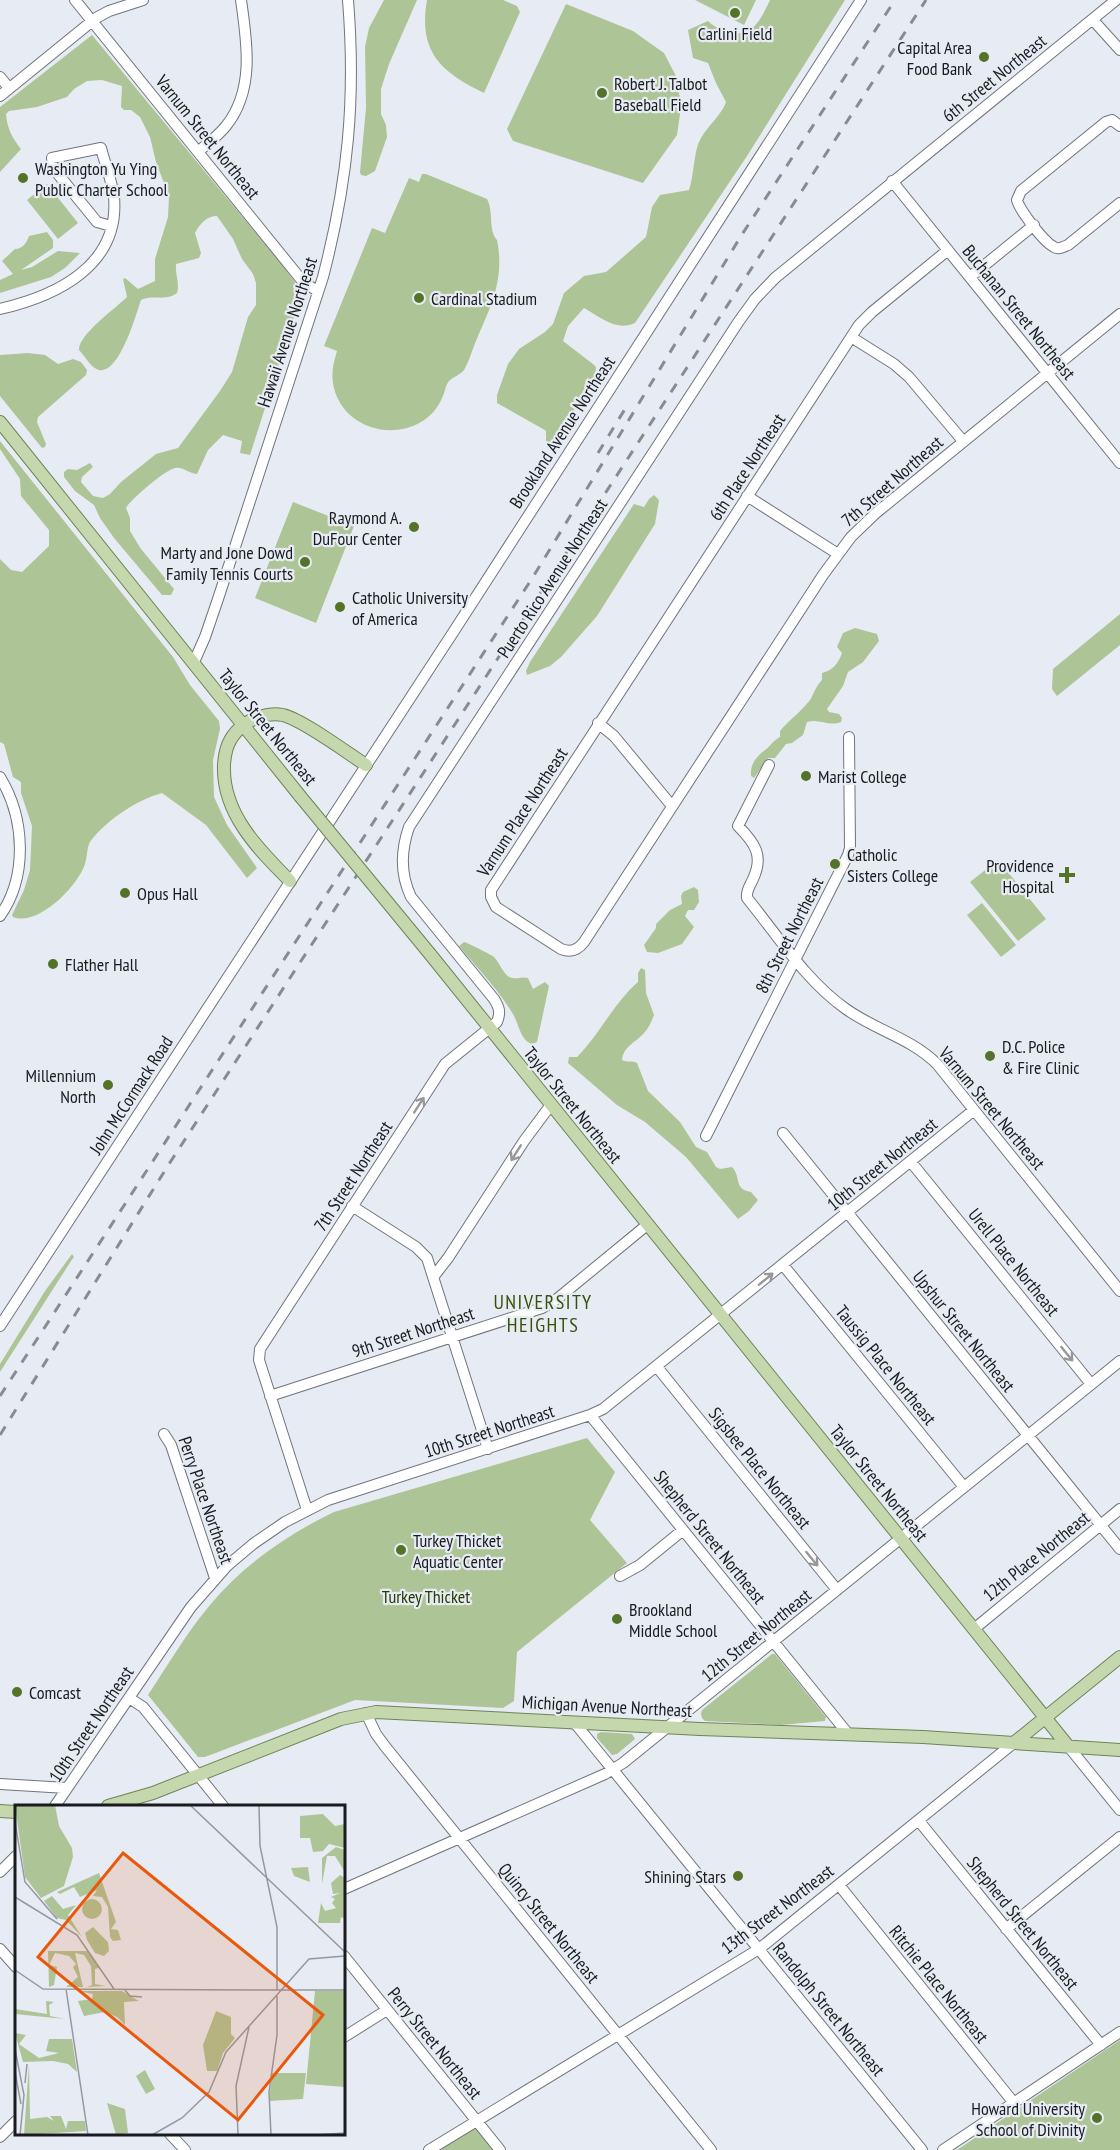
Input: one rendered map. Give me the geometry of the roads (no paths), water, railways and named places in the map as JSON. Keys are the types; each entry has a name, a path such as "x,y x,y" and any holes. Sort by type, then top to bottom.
{"main road":[{"name":"Taylor Street Northeast","path":"0,422 1068,1746"},
{"path":"290,881 245,830 228,800 224,774 226,748 233,735 243,725 257,717 269,714 286,716 366,765"},
{"name":"13th Street Northeast","path":"1016,1742 1120,1657"},
{"name":"Michigan Avenue Northeast","path":"115,1805 198,1776 341,1719 366,1713 1016,1742 1120,1750"},
{"path":"0,1811 15,1812"}],"street":[{"name":"Varnum Street Northeast","path":"75,0 304,283 318,291"},
{"path":"0,96 92,21 105,13 143,0"},
{"path":"199,151 225,127 236,112 243,95 246,60 241,0"},
{"name":"Hawaii Avenue Northeast","path":"194,662 218,599 318,291 337,220 349,141 352,67 348,0"},
{"name":"Brookland Avenue Northeast","path":"290,881 861,0"},
{"name":"6th Street Northeast","path":"892,181 1116,0"},
{"path":"1093,20 1120,50"},
{"path":"0,77 9,88"},
{"path":"1120,126 1112,120 1106,122 1021,191 1017,200 1019,207 1053,247 1061,249 1120,202"},
{"path":"0,309 30,302 65,285 89,268 108,240 111,226 114,197 101,148 52,158 53,168 97,222 111,226"},
{"name":"Buchanan Street Northeast","path":"892,181 1120,463"},
{"name":"Puerto Rico Avenue Northeast","path":"489,1029 497,1022 500,1015 498,1007 406,888 403,857 409,826 755,299 775,278 892,181"},
{"path":"970,277 1034,225"},
{"name":"6th Place Northeast","path":"598,723 851,337 867,317 948,250"},
{"name":"7th Street Northeast","path":"672,806 838,554 866,522 1120,315"},
{"path":"851,337 907,375 963,441"},
{"path":"747,496 838,554"},
{"path":"598,723 614,736 672,806"},
{"name":"Varnum Place Northeast","path":"598,723 491,890 493,904 561,949 576,950 584,942 672,806"},
{"name":"8th Street Northeast","path":"706,1136 850,848 849,737"},
{"name":"Varnum Street Northeast","path":"769,765 738,826 752,840 758,856 757,871 747,895 821,988 846,1009 872,1026 911,1044 931,1058 1120,1291"},
{"path":"0,777 15,808 20,832 20,851 18,874 7,906 0,916"},
{"name":"John McCormack Road","path":"0,1326 290,881"},
{"name":"7th Street Northeast","path":"270,1396 259,1353 445,1064 489,1029"},
{"path":"434,1276 524,1140 550,1106"},
{"name":"10th Street Northeast","path":"56,1805 186,1614 216,1578 253,1544 307,1510 341,1496 590,1415 610,1405 974,1110"},
{"name":"Upshur Street Northeast","path":"783,1133 1120,1549"},
{"name":"Urell Place Northeast","path":"911,1162 1091,1384"},
{"path":"352,1206 419,1250 427,1258 488,1449"},
{"name":"9th Street Northeast","path":"270,1396 537,1310 550,1304 647,1226"},
{"name":"Taussig Place Northeast","path":"783,1264 964,1487"},
{"name":"12th Street Northeast","path":"345,1890 613,1770 1120,1361"},
{"name":"Sigsbee Place Northeast","path":"657,1367 837,1590"},
{"path":"270,1396 307,1510"},
{"name":"Shepherd Street Northeast","path":"590,1415 849,1735"},
{"name":"Perry Place Northeast","path":"165,1434 171,1445 216,1578"},
{"name":"12th Place Northeast","path":"974,1629 1120,1509"},
{"path":"620,1576 640,1565 683,1530"},
{"path":"129,1698 143,1707 222,1805"},
{"name":"Quincy Street Northeast","path":"366,1713 376,1734 711,2150"},
{"name":"Randolph Street Northeast","path":"574,1722 922,2150"},
{"name":"13th Street Northeast","path":"429,2150 759,1949 1016,1742"},
{"name":"Taylor Street Northeast","path":"1068,1746 1120,1810"},
{"path":"0,1784 68,1788"},
{"name":"Shepherd Street Northeast","path":"919,1821 1101,2045"},
{"path":"1006,1929 1120,1837"},
{"name":"Ritchie Place Northeast","path":"839,1886 1014,2103"},
{"path":"0,1949 15,1966"},
{"name":"Perry Street Northeast","path":"345,1957 500,2150"},
{"path":"345,2036 387,2010"},
{"path":"943,2150 1120,2032"},
{"path":"0,2137 15,2122"},
{"path":"172,2135 185,2150"}],"railway":[{"path":"0,1396 533,577 741,236 895,0"},
{"path":"0,1435 169,1164 926,0"},
{"path":"598,453 625,409"}],"place":[{"name":"Carlini Field","path":"735,13"},
{"name":"Capital Area Food Bank","path":"984,57"},
{"name":"Robert J. Talbot Baseball Field","path":"602,93"},
{"name":"Washington Yu Ying Public Charter School","path":"23,178"},
{"name":"Cardinal Stadium","path":"419,298"},
{"name":"Raymond A. DuFour Center","path":"414,527"},
{"name":"Marty and Jone Dowd Family Tennis Courts","path":"305,562"},
{"name":"Catholic University of America","path":"340,607"},
{"name":"Marist College","path":"806,776"},
{"name":"Catholic Sisters College","path":"835,864"},
{"name":"Providence Hospital","path":"1067,875"},
{"name":"Opus Hall","path":"125,893"},
{"name":"Flather Hall","path":"53,964"},
{"name":"D.C. Police & Fire Clinic","path":"990,1056"},
{"name":"Millennium North","path":"108,1085"},
{"name":"Turkey Thicket Aquatic Center","path":"401,1550"},
{"name":"Brookland Middle School","path":"617,1619"},
{"name":"Comcast","path":"17,1692"},
{"name":"Shining Stars","path":"738,1876"},
{"name":"Howard University School of Divinity","path":"1097,2118"}],"district":[{"name":"UNIVERSITY HEIGHTS","path":"543,1314"}],"park label":[{"name":"Turkey Thicket","path":"426,1596"}]}
